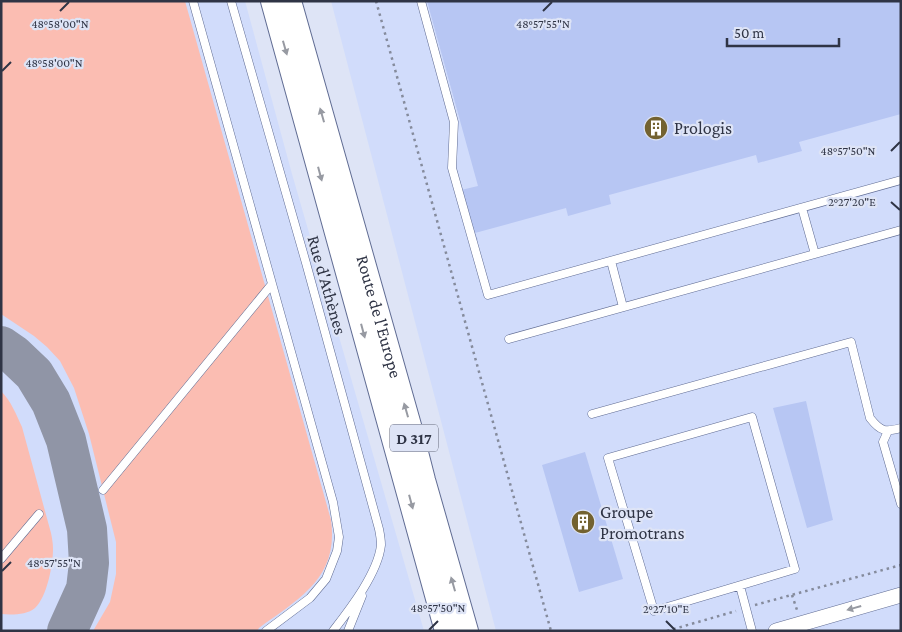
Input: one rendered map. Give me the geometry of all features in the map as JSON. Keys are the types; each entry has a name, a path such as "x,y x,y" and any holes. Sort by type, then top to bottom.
{"main road":[{"name":"Route de l'Europe","path":"272,1 446,631"},
{"name":"Route de l'Europe","path":"290,1 467,631"}],"street":[{"path":"776,631 901,595"}],"lane":[{"path":"193,1 333,502 339,536 337,552 326,579 310,598 266,631"},
{"name":"Rue d'Athènes","path":"231,1 379,529 381,544 379,553 348,631"},
{"path":"421,1 454,122 452,168 488,295 901,180"},
{"path":"802,208 815,254"},
{"path":"509,339 901,230"},
{"path":"611,261 623,307"},
{"path":"103,490 272,284"},
{"path":"592,414 851,342 870,418 877,427 888,431 901,428"},
{"path":"752,417 795,569 740,586 654,611 608,458 752,417"},
{"path":"888,431 883,442 901,504"},
{"path":"1,559 39,514"},
{"name":"Rue d'Athènes","path":"333,631 370,577"},
{"path":"740,586 752,631"}],"path":[{"path":"376,1 551,631"},
{"path":"667,631 901,565"}],"shaded area":[{"path":"1,1 245,1 292,174 424,631 1,631"},
{"path":"1,1 185,1 331,520 332,540 329,557 323,572 302,596 257,631 93,631 110,602 116,574 116,542 89,434 74,388 60,361 34,336 1,314"},
{"path":"331,1 901,1 901,631 496,631"},
{"path":"1,391 10,403 22,427 51,533 53,547 52,563 46,589 39,603 32,610 14,614 1,614"}],"building":[{"name":"Prologis","path":"427,1 901,1 901,114 799,142 802,151 758,163 756,155 609,195 611,204 568,216 566,208 475,233 478,240 475,241 461,190 478,186"},
{"path":"806,401 833,520 807,528 773,408"},
{"name":"Groupe Promotrans","path":"585,452 623,579 579,592 542,465"}],"taxiway":[{"path":"1,346 14,355 34,374 51,402 66,440 87,529 89,563 86,589 67,631"}],"place":[{"name":"Prologis","path":"656,128"},
{"name":"Groupe Promotrans","path":"583,522"}]}
